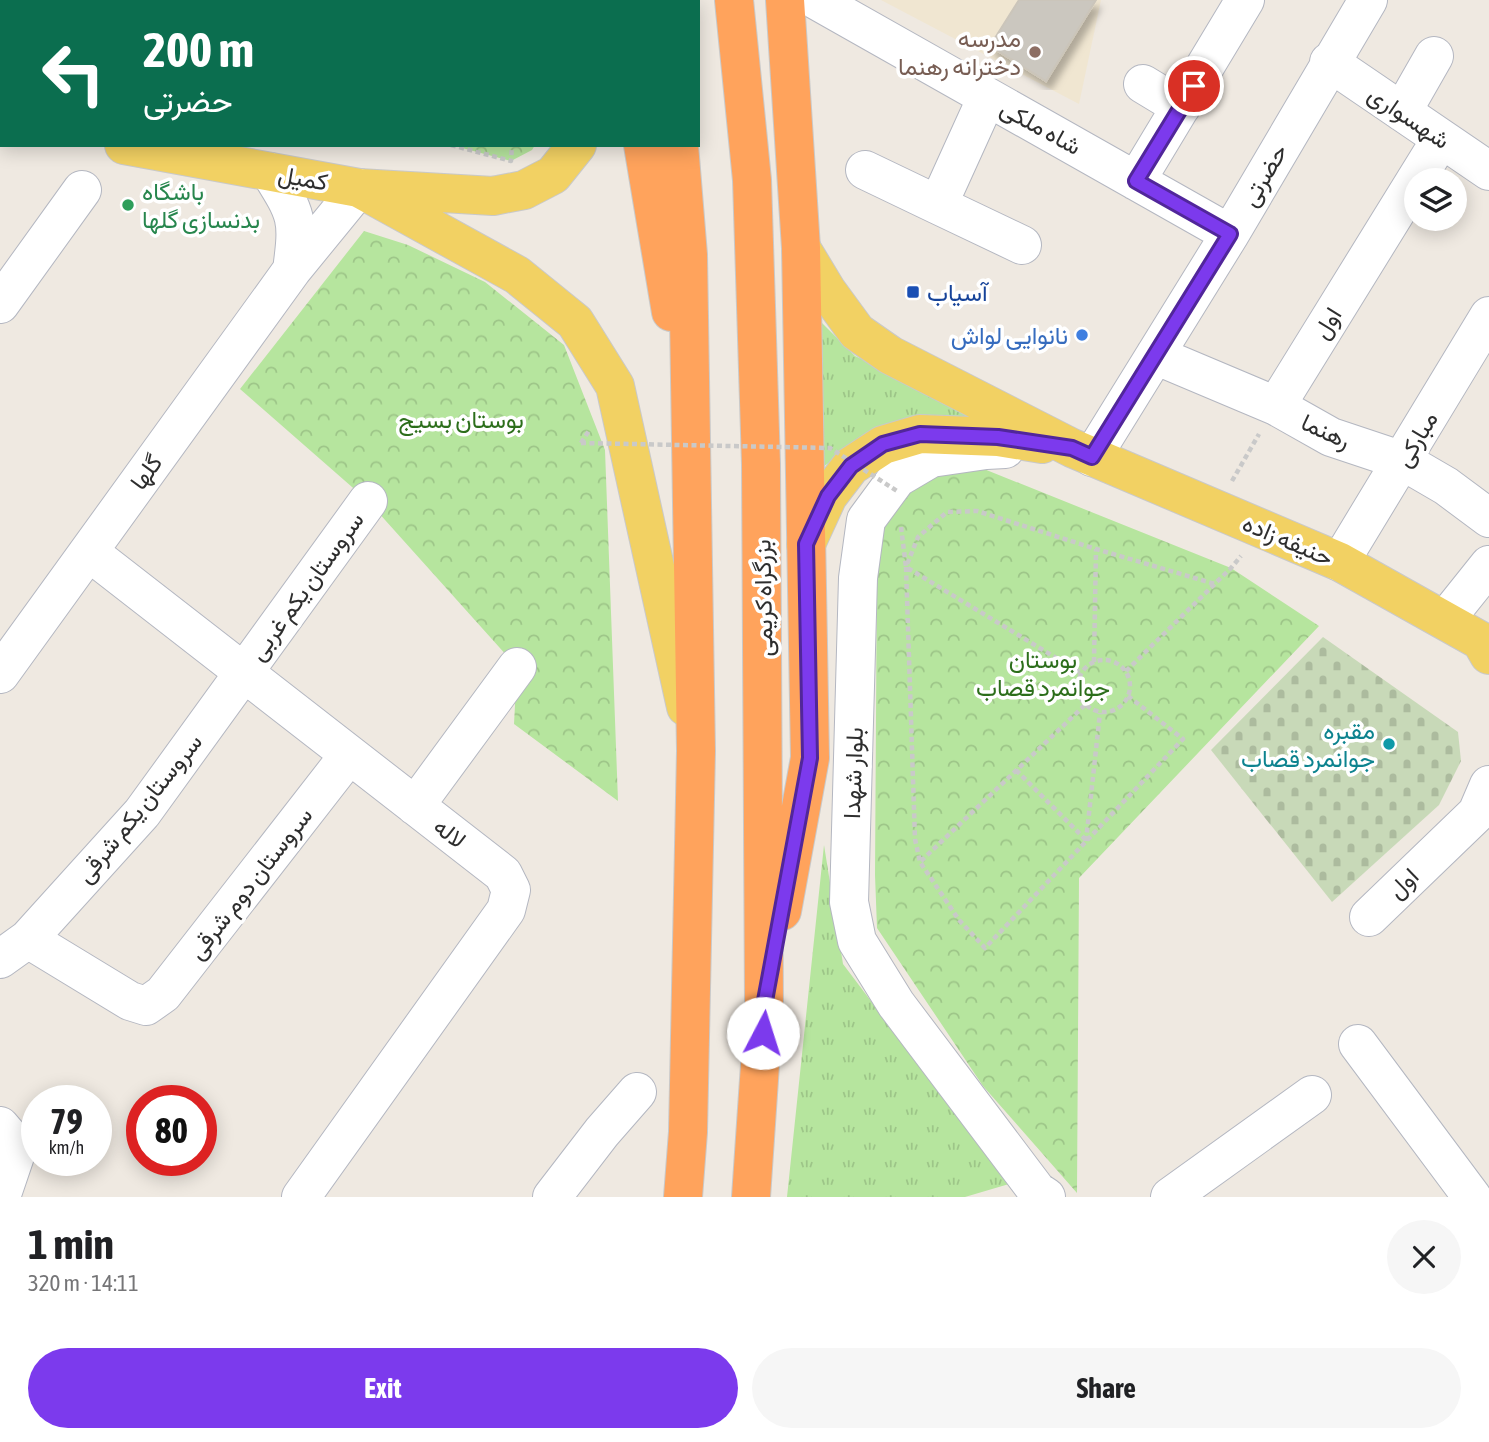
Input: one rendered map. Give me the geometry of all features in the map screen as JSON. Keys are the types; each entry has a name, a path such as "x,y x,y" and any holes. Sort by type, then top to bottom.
{"highway":[{"name":"بزرگراه کریمی","path":"734,0 752,180 758,333 764,723 764,1006 751,1197"},
{"path":"764,1006 810,758 801,248 785,0"},
{"path":"643,147 669,307 691,376"},
{"path":"679,147 688,255 696,751 688,1132 682,1197"}],"main road":[{"name":"کمیل","path":"135,147 359,188"},
{"path":"359,188 493,196 524,190 552,175 575,147"},
{"path":"359,188 517,275 575,322 615,386 696,751"},
{"path":"801,248 827,291 857,332 890,355 1082,453"},
{"path":"806,544 828,496 851,466 883,444 920,434 998,437 1082,453"},
{"name":"حنیفه زاده","path":"1082,453 1340,562 1486,644"}],"street":[{"name":"شاه ملکی","path":"816,0 1230,234"},
{"path":"1136,181 1245,0"},
{"name":"حضرتی","path":"1082,453 1155,355 1368,0"},
{"path":"1402,112 1434,56"},
{"name":"شهسواری","path":"1329,62 1489,171"},
{"path":"1143,84 1181,107"},
{"path":"939,205 987,97"},
{"name":"اول","path":"1276,406 1441,139"},
{"path":"865,170 1022,245"},
{"name":"گلها","path":"270,172 295,218 297,237 292,270"},
{"name":"گلها","path":"0,674 292,270 359,188"},
{"path":"0,304 82,190"},
{"name":"مبارکی","path":"1340,562 1489,316"},
{"name":"رهنما","path":"1155,355 1276,406 1331,437 1403,461 1446,486 1489,518"},
{"name":"بلوار شهدا","path":"1046,1197 1037,1191 896,1004 857,941 849,902 858,592 866,520 897,478 931,458 986,450 1082,453"},
{"name":"سروستان یکم غربی","path":"244,672 368,500"},
{"name":"لاله","path":"89,552 503,874 511,890 506,910 301,1197"},
{"path":"1445,620 1489,565"},
{"path":"415,806 517,667"},
{"name":"سروستان یکم شرقی","path":"14,949 142,813 244,672"},
{"name":"سروستان دوم شرقی","path":"14,949 146,1006 163,993 349,755"},
{"name":"اول","path":"1369,916 1477,813 1489,785"},
{"path":"1358,1044 1472,1197"},
{"path":"552,1197 637,1092"},
{"path":"1170,1197 1312,1094"},
{"path":"0,1126 18,1146 1,1197"},
{"path":"688,1132 698,1197"}],"path":[{"path":"458,147 511,161 512,147"},
{"path":"1215,508 1276,406"},
{"path":"581,443 830,448 897,491"},
{"path":"1128,696 1183,739 985,948 959,920 920,862 915,839 906,567 918,537 947,512 977,511 1215,584"},
{"path":"1126,671 1231,568 1262,528"},
{"path":"1094,662 1096,549"},
{"path":"906,567 1081,673"},
{"path":"1112,661 1126,671 1130,688 1128,696 1117,709 1100,713 1085,705 1077,690 1081,673 1094,662 1112,661"},
{"path":"920,862 1085,705"},
{"path":"1086,841 1100,713"},
{"path":"1016,770 1086,841"}],"shaded area":[{"name":"مدرسه دخترانه رهنما","path":"881,0 1101,0 1079,104"}],"green space":[{"path":"458,147 534,147 511,161"},
{"name":"بوستان بسیج","path":"364,231 408,245 485,282 564,345 605,450 618,801 514,724 517,667 368,501 240,389"},
{"path":"817,318 855,356 1014,429 863,439 820,469"},
{"name":"بوستان جوانمرد قصاب","path":"945,465 979,467 1231,568 1319,626 1079,878 1077,1193 983,1086 877,928 877,562 881,528 894,500"},
{"path":"1323,637 1458,732 1461,761 1439,805 1332,902 1211,750"},
{"path":"824,845 843,964 1009,1184 965,1197 787,1197"}],"building":[{"path":"1019,0 1096,0 1046,81 990,46"}],"place":[{"name":"مدرسه دخترانه رهنما","path":"1035,52"},
{"name":"باشگاه بدنسازی گلها","path":"128,205"},
{"name":"آسیاب","path":"913,292"},
{"name":"نانوایی لواش","path":"1082,335"},
{"name":"مقبره جوانمرد قصاب","path":"1389,744"}],"route":[{"path":"763,1033 764,1006 810,758 806,544 828,496 851,466 883,444 920,434 998,437 1072,448 1092,457 1230,234 1136,181 1194,86"}]}
